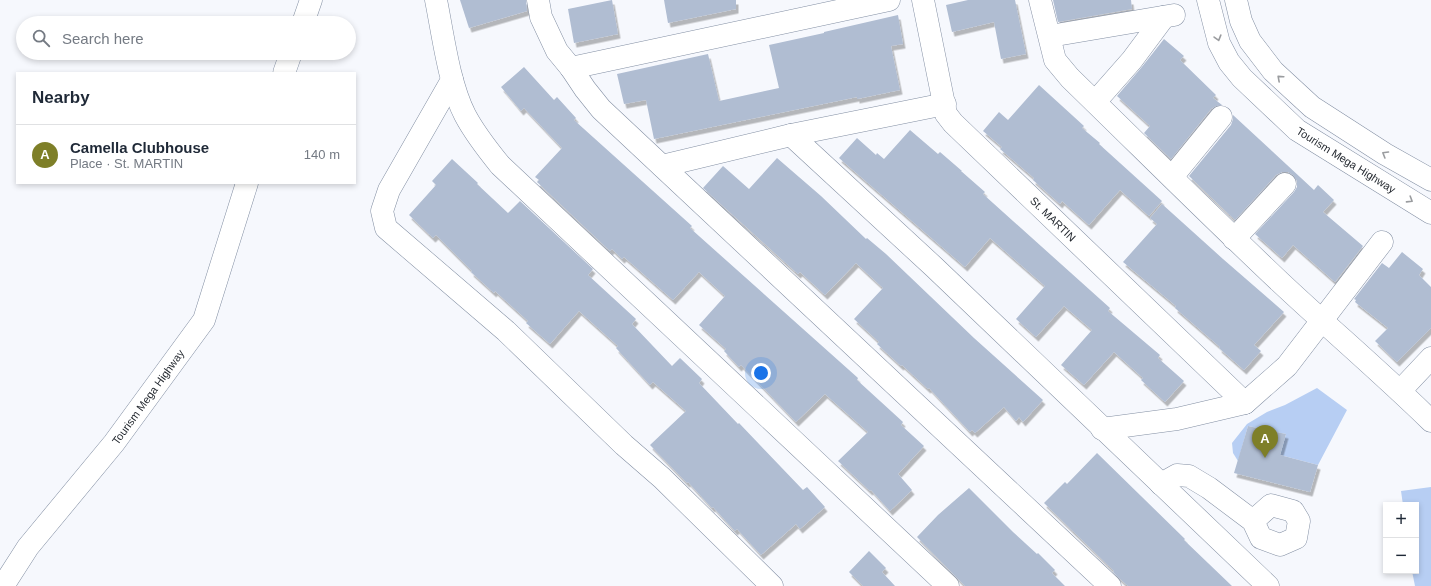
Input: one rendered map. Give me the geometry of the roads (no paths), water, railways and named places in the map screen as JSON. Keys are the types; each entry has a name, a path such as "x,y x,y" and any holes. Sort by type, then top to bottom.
{"street":[{"path":"305,16 311,0"},
{"path":"436,0 452,80 464,114 478,138 500,165 948,586"},
{"path":"538,0 541,17 557,51 585,89 602,108 1110,586"},
{"path":"571,68 889,0"},
{"name":"St. MARTIN","path":"923,0 946,114 952,123 1245,403"},
{"path":"1040,0 1055,60 1070,78 1234,239 1431,421"},
{"name":"Tourism Mega Highway","path":"1208,0 1219,43 1229,62 1242,78 1297,130 1431,213"},
{"path":"1236,0 1241,21 1250,41 1273,71 1312,107 1384,154 1431,180"},
{"path":"1050,36 1169,16 1095,102"},
{"path":"284,72 289,60"},
{"path":"452,80 389,190 382,211 386,228 506,331 624,445 662,478 772,586"},
{"path":"662,166 791,135 945,104"},
{"path":"1172,177 1221,117"},
{"path":"791,135 934,268 1268,586"},
{"name":"Tourism Mega Highway","path":"3,586 28,547 114,443 204,320 247,184"},
{"path":"1234,239 1285,184"},
{"path":"1102,429 1177,419 1245,403 1287,366 1382,242"},
{"path":"1400,391 1431,358"},
{"path":"1161,484 1177,475 1190,476 1209,488 1253,521"}],"place":[{"name":"Camella Clubhouse","path":"1265,458"}]}
